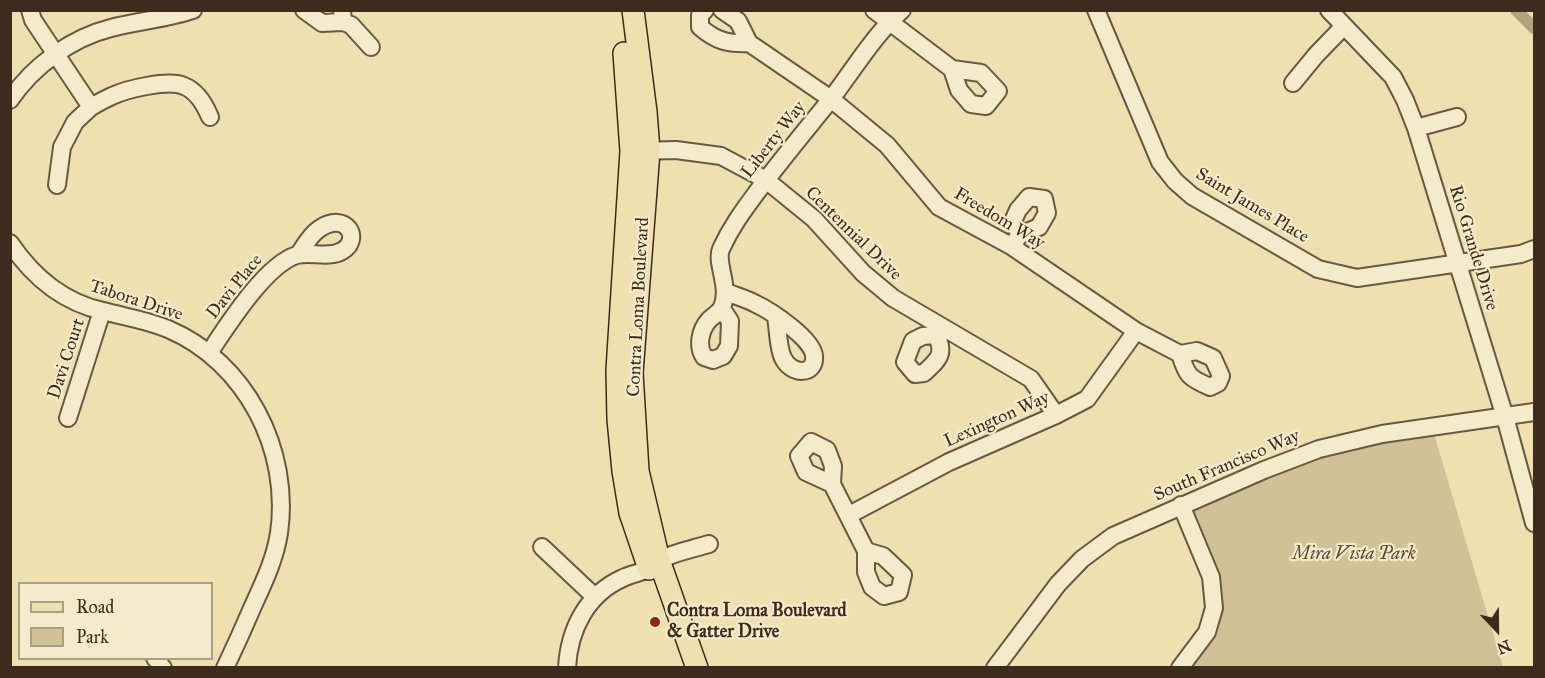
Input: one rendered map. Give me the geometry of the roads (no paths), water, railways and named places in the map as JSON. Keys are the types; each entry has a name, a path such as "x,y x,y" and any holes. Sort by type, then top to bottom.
{"main road":[{"name":"Contra Loma Boulevard","path":"620,10 627,75 640,151"},
{"name":"Contra Loma Boulevard","path":"633,10 646,112 617,370 618,419 623,471 630,513 697,668"},
{"name":"Contra Loma Boulevard","path":"654,564 682,668"}],"street":[{"path":"30,10 33,20 91,107"},
{"path":"10,100 34,73 56,54 82,39 117,27 193,10"},
{"path":"304,10 322,23 343,16 371,47"},
{"path":"705,10 700,15 700,27 708,34 732,44 749,43 738,21 722,10"},
{"path":"874,10 952,69"},
{"name":"Liberty Way","path":"726,292 719,253 732,226 888,22 902,10"},
{"name":"Rio Grande Drive","path":"1329,10 1393,77 1406,100 1505,417 1534,523"},
{"name":"Saint James Place","path":"1100,12 1160,162 1175,181 1192,196 1318,269 1357,278 1521,254 1534,249"},
{"path":"1293,83 1344,26"},
{"name":"Freedom Way","path":"749,43 831,99 887,145 939,207 1016,241 1136,331 1180,354"},
{"path":"57,185 62,147 75,122 91,107 113,95 141,87 183,84 194,91 210,117"},
{"path":"1416,128 1457,117"},
{"name":"Centennial Drive","path":"640,151 676,150 721,156 766,180 814,219 863,273 885,292 938,330 1031,379 1056,415"},
{"name":"Tabora Drive","path":"10,243 30,269 54,291 80,304 160,325 209,353 241,386 260,416 277,466 281,503 279,534 272,562 225,668"},
{"name":"Davi Place","path":"209,353 242,304 281,262 298,254"},
{"path":"722,309 726,292 757,304 776,317"},
{"name":"Davi Court","path":"68,418 102,311"},
{"name":"Lexington Way","path":"849,515 949,462 1087,399 1136,331"},
{"name":"South Francisco Way","path":"995,668 1058,584 1082,558 1113,536 1181,505 1319,449 1382,434 1534,412"},
{"path":"832,484 866,551"},
{"path":"1180,668 1207,632 1214,608 1211,577 1181,505"},
{"path":"567,668 568,651 575,627 595,597 605,588 654,564 709,544"},
{"path":"542,547 595,597"}],"waterway":[{"path":"1516,10 1534,28"}],"place":[{"name":"Contra Loma Boulevard & Gatter Drive","path":"655,622"}],"park label":[{"name":"Mira Vista Park","path":"1354,555"}]}
